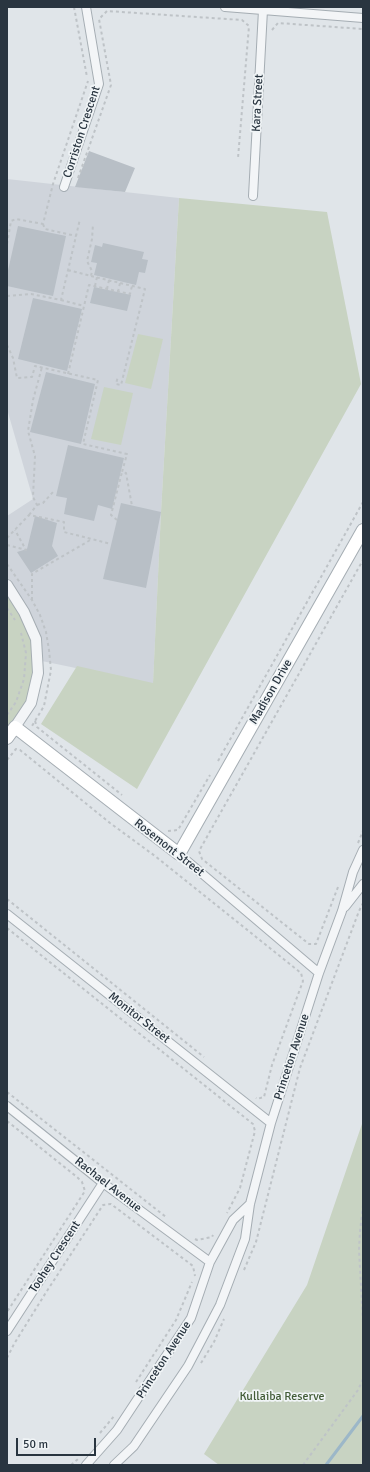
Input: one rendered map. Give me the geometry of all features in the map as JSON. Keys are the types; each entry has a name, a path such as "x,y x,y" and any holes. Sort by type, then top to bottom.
{"main road":[{"name":"Madison Drive","path":"179,854 363,530"},
{"name":"Rosemont Street","path":"15,727 179,854"},
{"path":"7,738 15,727"}],"street":[{"name":"Corriston Crescent","path":"64,187 99,84 86,7"},
{"path":"225,7 363,18"},
{"name":"Kara Street","path":"253,196 263,10"},
{"path":"7,585 24,612 36,639 37,653 38,673 31,704 15,727"},
{"name":"Princeton Avenue","path":"114,1465 134,1446 191,1359 220,1305 245,1239 250,1204 270,1122 342,911 360,847"},
{"name":"Rosemont Street","path":"179,854 320,973"},
{"name":"Princeton Avenue","path":"342,911 363,884"},
{"name":"Monitor Street","path":"7,914 270,1122"},
{"name":"Rachael Avenue","path":"7,1106 103,1183 210,1262"},
{"name":"Toohey Crescent","path":"7,1331 103,1183"},
{"name":"Princeton Avenue","path":"86,1465 117,1430 191,1318 210,1262 233,1220 250,1204"}],"path":[{"path":"74,7 88,82 53,184 43,224 45,229 76,236"},
{"path":"78,179 112,85 99,19 107,11 242,20 249,26 238,158"},
{"path":"271,31 278,23 363,29"},
{"path":"7,244 11,222 16,219 43,224"},
{"path":"61,300 80,219"},
{"path":"91,276 92,271 87,262 92,239 93,224"},
{"path":"68,270 145,289 121,385 116,384 118,376"},
{"path":"95,286 97,277"},
{"path":"107,289 109,280"},
{"path":"118,292 120,283"},
{"path":"68,374 89,285 130,294 132,286"},
{"path":"7,296 31,294 84,306"},
{"path":"7,345 13,358 17,378 32,376 35,366 98,380 83,444 127,454 110,515 117,520"},
{"path":"37,505 34,497 34,456 28,431 33,400 42,367"},
{"path":"122,472 126,473 132,506"},
{"path":"7,538 37,505 43,503 53,492"},
{"path":"218,761 363,502"},
{"path":"29,515 64,522 64,532 111,544"},
{"path":"7,545 26,550 14,530"},
{"path":"32,600 32,574 92,539"},
{"path":"338,886 316,944 309,944 202,859 199,851 363,560"},
{"path":"7,608 18,625"},
{"path":"7,715 16,702 24,679 26,653 20,630"},
{"path":"35,721 37,727 124,796"},
{"path":"7,760 16,749 20,750 110,822 156,856 301,973 303,981 272,1065 264,1097 257,1099 252,1095"},
{"path":"163,827 169,832 178,830 210,774"},
{"path":"360,847 363,831"},
{"path":"7,899 207,1059"},
{"path":"7,928 253,1124 255,1131 240,1188 227,1213"},
{"path":"7,1092 166,1217"},
{"path":"7,1121 77,1177 82,1182 86,1190 7,1312"},
{"path":"7,1358 45,1294 103,1204 111,1204 193,1266 195,1275 176,1320 135,1385"},
{"path":"363,1205 359,1250 363,1322"},
{"path":"191,1236 197,1240 212,1237 215,1231"},
{"path":"302,1465 358,1390 363,1379"},
{"path":"99,1435 118,1410"},
{"path":"72,1465 81,1457"}],"shaded area":[{"path":"7,179 179,198 153,684 37,660 7,585 7,516 33,499 7,409"}],"green space":[{"path":"179,198 327,212 361,384 137,789 41,724 77,666 153,683"},
{"path":"138,334 163,339 151,389 125,383"},
{"path":"104,387 133,393 121,445 91,439"},
{"path":"7,592 36,639 31,703 7,738"},
{"name":"Kullaiba Reserve","path":"363,1121 363,1465 219,1465 204,1454 307,1285"}],"building":[{"path":"89,151 135,168 125,192 75,187"},
{"path":"18,226 66,236 53,296 7,286 7,275"},
{"path":"103,243 144,252 142,259 148,260 145,273 139,272 136,285 94,275 97,263 91,262 95,245 102,247"},
{"path":"94,287 131,295 127,311 90,303"},
{"path":"33,298 82,309 67,371 18,359"},
{"path":"46,372 95,384 81,444 30,432"},
{"path":"68,445 124,458 112,509 98,505 94,521 64,514 67,498 56,496"},
{"path":"121,503 161,512 146,588 103,579"},
{"path":"35,516 57,523 52,546 58,556 31,573 17,552 27,549"}],"waterway":[{"path":"326,1465 363,1416"}]}
